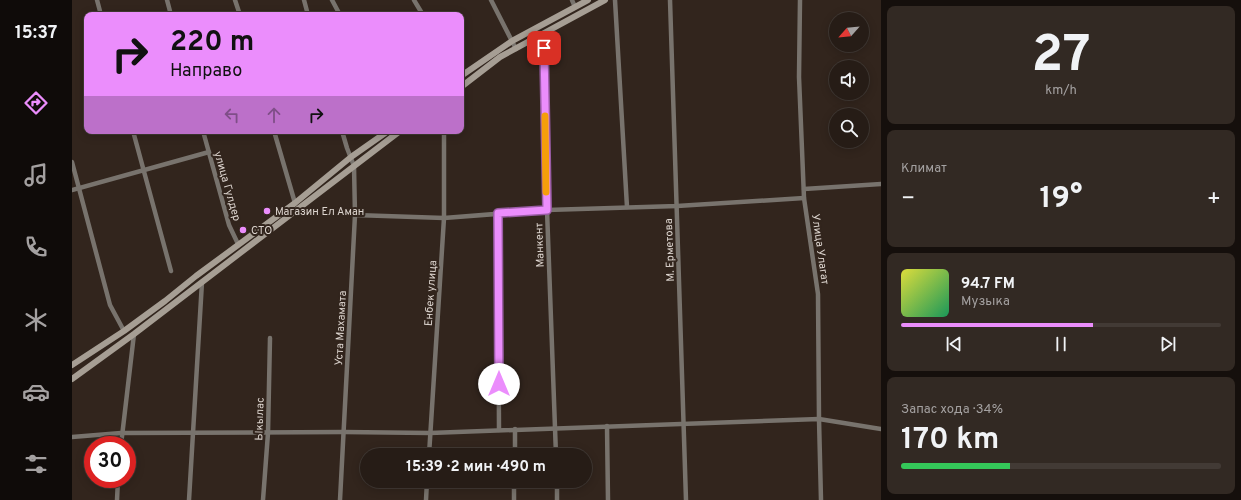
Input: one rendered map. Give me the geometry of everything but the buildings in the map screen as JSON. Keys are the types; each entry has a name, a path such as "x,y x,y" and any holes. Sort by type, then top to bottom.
{"main road":[{"path":"464,74 512,41 588,0"},
{"path":"464,85 500,57 605,0"},
{"path":"72,365 124,331 238,244 295,203 351,158 384,134"},
{"path":"72,379 134,334 396,134"}],"street":[{"path":"97,0 100,12"},
{"path":"167,0 170,12"},
{"path":"235,0 239,12"},
{"path":"304,0 307,12"},
{"path":"332,0 338,12"},
{"path":"414,0 421,12"},
{"path":"491,0 516,49"},
{"path":"572,0 575,7"},
{"path":"615,0 627,207"},
{"name":"М. Ерметова","path":"670,0 686,500"},
{"name":"Улица Улагат","path":"800,0 799,77 804,198 818,294 821,500"},
{"name":"Манкент","path":"544,34 547,210 556,448"},
{"path":"134,134 171,271"},
{"name":"улица Гулдер","path":"204,134 229,225 238,244"},
{"path":"275,134 295,203"},
{"name":"Уста Махамата","path":"340,500 355,215 354,166 343,134"},
{"name":"Енбек улица","path":"429,448 444,218 444,134"},
{"path":"72,190 209,152"},
{"path":"72,162 110,305 124,331"},
{"path":"804,189 881,184"},
{"path":"355,215 444,218 547,210 677,206 804,198"},
{"path":"498,213 499,430"},
{"path":"189,500 202,282"},
{"path":"121,434 134,334"},
{"name":"Ыкылас","path":"263,500 268,433 270,338"},
{"path":"72,437 121,434 193,433 430,433 819,419 881,429"},
{"path":"607,426 608,500"},
{"path":"515,429 515,448"},
{"path":"117,500 118,488"},
{"path":"426,500 427,488"},
{"path":"514,488 514,500"},
{"path":"557,488 557,500"}],"slow traffic":[{"path":"545,116 546,192"}],"place":[{"name":"Магазин Ел Аман","path":"267,211"},
{"name":"СТО","path":"243,230"}],"route":[{"path":"499,384 498,213 547,210 544,48"}]}
